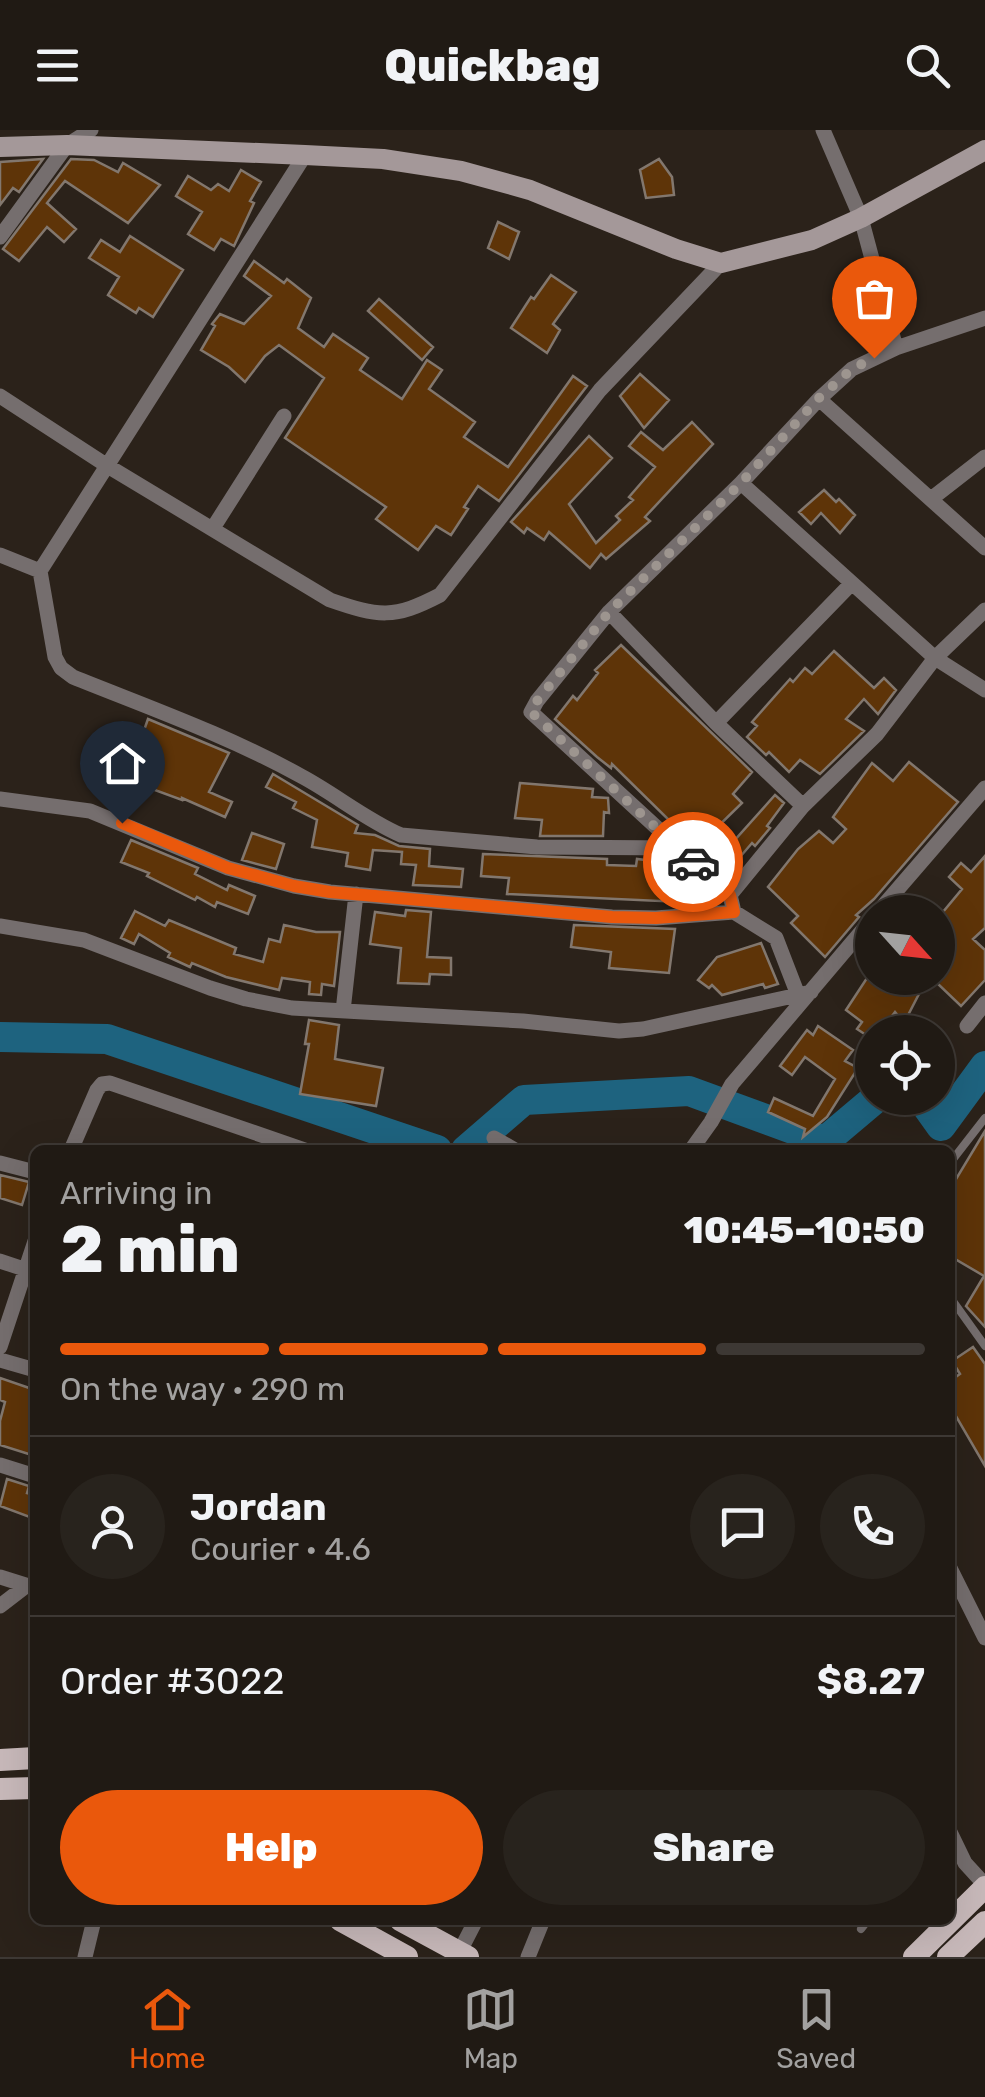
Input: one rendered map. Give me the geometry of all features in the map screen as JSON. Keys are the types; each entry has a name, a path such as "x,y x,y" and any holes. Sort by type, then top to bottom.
{"main road":[{"path":"0,147 67,145 305,154 461,171 530,190 722,264 812,240 861,218 985,150"},
{"path":"0,1760 30,1758"},
{"path":"0,1788 30,1788"},
{"path":"955,1916 985,1886"},
{"path":"948,1957 985,1922"},
{"path":"349,1925 408,1957"},
{"path":"409,1925 463,1955"},
{"path":"914,1957 946,1925"}],"street":[{"path":"0,238 67,145 90,130"},
{"path":"823,130 861,218 896,348"},
{"path":"305,154 40,571 54,656 73,677 215,734 300,775 401,834 538,846 678,848"},
{"path":"0,396 330,600 358,610 405,613 440,595 600,390 722,264"},
{"path":"734,912 730,895 531,712 609,612 852,369 896,348 985,318"},
{"path":"819,398 985,548"},
{"path":"213,528 284,416"},
{"path":"931,500 985,457"},
{"path":"741,483 935,658 985,690"},
{"path":"0,555 40,571"},
{"path":"716,723 851,584"},
{"path":"730,895 803,806 877,734 935,658 985,610"},
{"path":"609,612 803,806"},
{"path":"893,895 985,788"},
{"path":"0,799 90,812 266,880 356,894 612,917 734,912 776,938 804,993"},
{"path":"344,1011 356,894"},
{"path":"0,926 84,940 246,999 292,1008 524,1021 620,1031 642,1030 804,993"},
{"path":"695,1145 732,1084 804,993 855,938"},
{"path":"967,1026 985,1004"},
{"path":"73,1145 97,1090 110,1083 290,1145"},
{"path":"494,1138 506,1145"},
{"path":"0,1163 30,1171"},
{"path":"0,1346 30,1254"},
{"path":"0,1261 24,1269"},
{"path":"0,1360 30,1369"},
{"path":"0,1465 30,1474"},
{"path":"0,1577 30,1587"},
{"path":"955,1578 985,1638"},
{"path":"0,1606 30,1588"},
{"path":"955,1844 985,1886"},
{"path":"85,1957 93,1925"},
{"path":"463,1955 474,1925"},
{"path":"528,1957 541,1925"}],"lane":[{"path":"955,1156 985,1118"},
{"path":"955,1304 985,1346"}],"building":[{"path":"43,159 19,192 13,188 0,205 0,162"},
{"path":"71,159 94,160 118,172 123,163 160,185 128,223 65,181 47,203 76,229 64,242 47,227 19,261 3,249"},
{"path":"659,159 672,177 674,195 646,198 640,170"},
{"path":"241,170 261,182 250,201 254,203 234,246 221,239 214,250 188,234 202,212 176,196 188,176 211,190 218,184 229,191"},
{"path":"498,222 519,232 509,259 488,248"},
{"path":"130,236 183,270 153,317 139,308 136,313 108,295 119,277 89,258 101,240 120,252"},
{"path":"254,261 311,298 298,328 324,347 333,334 368,358 360,370 402,399 427,360 442,370 429,389 475,422 464,437 508,467 573,376 587,386 499,501 478,486 451,535 436,526 418,550 376,519 386,507 285,438 324,378 279,345 245,382 201,350 220,314 244,324 271,296 244,276"},
{"path":"551,275 576,292 553,324 560,330 547,353 511,328"},
{"path":"379,299 433,347 422,360 368,311"},
{"path":"640,374 669,400 644,428 620,396"},
{"path":"692,422 713,444 645,517 650,521 606,559 601,554 590,568 549,532 544,540 527,528 524,533 511,522 589,436 612,458 569,504 596,543 620,520 616,516 633,500 629,497 655,467 629,446 641,432 663,450"},
{"path":"824,490 855,515 840,533 821,513 811,524 799,512"},
{"path":"621,645 752,772 733,794 742,803 700,844 682,827 679,830 612,764 611,768 555,719 573,696 577,700 598,673 595,670"},
{"path":"834,651 874,688 884,678 896,690 878,714 864,699 846,719 864,731 820,774 800,760 789,772 747,737 757,726 752,722 790,679 793,682 805,668 812,674"},
{"path":"148,719 229,753 209,792 232,802 225,817 133,782 144,753 137,750"},
{"path":"909,762 958,802 877,895 855,895 855,922 825,957 791,923 798,916 768,887 798,849 819,831 833,843 846,829 833,817 872,763 893,781"},
{"path":"273,774 358,825 355,833 375,835 399,846 430,849 429,866 463,869 461,887 413,885 416,865 401,864 402,852 373,850 370,870 346,866 348,853 312,847 317,820 293,808 296,802 266,787"},
{"path":"520,783 593,789 592,797 608,798 603,836 540,836 542,820 515,818"},
{"path":"775,795 784,803 767,826 770,828 728,871 717,860"},
{"path":"252,833 284,844 276,869 242,860"},
{"path":"131,840 198,868 195,874 227,890 229,885 255,896 248,914 217,902 215,907 197,897 195,900 147,876 149,873 121,862"},
{"path":"483,854 607,859 607,865 636,866 637,859 677,864 665,876 696,879 704,886 703,903 507,894 509,878 481,876"},
{"path":"985,856 985,928 973,939 985,950 985,980 961,1006 950,995 955,995 955,897 962,889 949,877 961,863 971,872"},
{"path":"406,910 431,912 427,957 451,958 451,975 430,974 429,984 398,983 401,948 370,944 375,912 405,916"},
{"path":"135,911 165,926 169,920 236,948 234,954 263,962 269,939 280,942 284,925 340,932 334,986 322,984 321,995 309,994 310,982 282,978 279,990 226,977 192,963 190,967 168,957 170,953 139,934 134,944 121,938"},
{"path":"574,925 675,929 669,973 609,968 611,952 571,947"},
{"path":"761,943 778,984 722,995 712,985 709,988 698,980 717,957"},
{"path":"856,995 918,995 908,1015 895,1012 855,1017 846,1010"},
{"path":"309,1020 339,1025 335,1059 383,1068 376,1106 300,1094"},
{"path":"818,1026 853,1050 845,1061 855,1066 855,1073 827,1117 803,1137 805,1129 768,1112 774,1098 813,1116 835,1079 805,1057 792,1075 780,1066 807,1030 813,1035"},
{"path":"985,1131 985,1327 966,1306 984,1276 955,1259 955,1181"},
{"path":"0,1175 29,1182 22,1205 0,1198"},
{"path":"973,1347 985,1364 985,1466 955,1415 955,1378 960,1374 955,1359"},
{"path":"0,1378 30,1388 30,1454 0,1445 5,1402 0,1400"},
{"path":"7,1479 29,1486 30,1517 0,1506"}],"waterway":[{"path":"0,1037 107,1039 422,1145"},
{"path":"955,1107 985,1066"},
{"path":"472,1145 524,1100 689,1091 825,1141 856,1115"},
{"path":"933,1115 941,1126 949,1115"}],"way so far":[{"path":"693,862 531,712 609,612 741,483 819,398 852,369 874,358"}],"route":[{"path":"122,823 228,868 330,892 612,917 734,912 730,895 693,862"}]}
